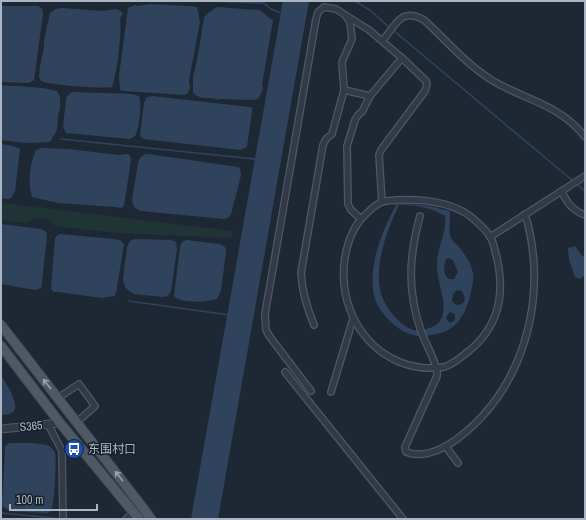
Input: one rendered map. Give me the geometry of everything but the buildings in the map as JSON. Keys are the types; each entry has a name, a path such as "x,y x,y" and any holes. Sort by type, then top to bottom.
{"main road":[{"path":"1,325 151,519"},
{"path":"1,346 133,517"},
{"path":"60,423 74,418"}],"street":[{"path":"311,391 270,337 266,330 265,314 317,15 321,9 327,7 336,9 368,29 424,78 427,84 425,91 381,150 379,155 382,202"},
{"path":"314,325 305,301 301,273 323,145 326,139 332,134 344,90 342,62 343,57 351,43 352,34 350,22 343,13"},
{"path":"384,39 398,20 410,14 416,16 424,20 466,60 489,78 501,86 541,102 565,117 585,137"},
{"path":"352,34 355,28 361,27 368,29"},
{"path":"361,219 351,210 348,204 347,146 358,115 362,112 370,96 402,58"},
{"path":"344,90 370,96"},
{"path":"490,237 585,176"},
{"path":"562,192 568,204 575,210 585,215"},
{"path":"412,200 442,204 456,208 469,216 490,237 499,269 501,285 500,301 495,318 486,334 474,347 461,358 446,366 413,367 397,362 370,342 354,318 347,300 344,267 351,236 361,219 382,202 412,200"},
{"path":"420,216 411,255 410,274 412,294 418,322 436,367 437,376 406,445 405,450 414,454 428,453 446,447 472,427 493,402 511,376 524,347 531,317 534,285 533,252 525,214"},
{"path":"331,392 354,318"},
{"path":"285,372 403,519"},
{"path":"58,398 79,384 95,406 74,418"},
{"name":"S365","path":"1,429 60,423"},
{"path":"48,424 62,451 63,519"},
{"path":"446,447 458,463"}],"green space":[{"path":"1,203 233,231 232,238 115,233 55,226 50,221 43,218 33,219 26,223 1,220"}],"water":[{"path":"283,1 309,1 218,519 191,519"},
{"path":"149,4 197,7 200,22 189,80 190,88 188,93 184,95 120,90 119,76 128,8 135,5 138,6"},
{"path":"1,6 37,6 42,8 43,14 34,80 29,83 1,82"},
{"path":"217,7 257,10 273,20 262,85 263,88 259,98 253,100 219,100 201,97 195,95 193,92 193,78 204,18"},
{"path":"62,8 102,11 116,9 121,11 123,14 120,18 119,53 112,87 76,86 41,81 39,77 40,66 50,13 56,9"},
{"path":"1,85 36,87 57,91 60,97 60,109 57,130 50,142 26,143 1,140"},
{"path":"72,92 132,94 139,96 140,116 135,136 130,139 66,133 63,127 66,99"},
{"path":"152,96 250,107 252,108 252,112 247,146 240,150 144,139 140,134 144,103 147,97"},
{"path":"1,144 20,149 15,191 11,198 7,199 1,198"},
{"path":"41,148 68,149 119,155 128,154 131,160 124,206 121,208 58,203 32,197 30,185 31,167 36,150"},
{"path":"145,154 238,167 241,175 231,214 228,218 224,219 141,211 137,209 132,200 138,163 140,158"},
{"path":"406,204 429,206 450,211 450,235 453,241 461,249 472,268 473,280 471,294 463,315 454,326 444,332 425,336 409,334 394,325 378,306 375,299 373,272 375,261 381,237 396,205","holes":["399,205 405,205 428,209 445,216 445,229 437,257 438,277 444,305 442,317 434,326 419,331 408,328 397,320 384,302 380,290 379,268 383,246","449,258 453,260 458,272 454,279 450,279 446,276 444,269 446,259","457,290 462,291 465,298 464,302 456,305 452,301 453,294","451,312 455,314 455,320 450,323 446,317"]},
{"path":"1,224 41,229 46,232 47,236 41,288 35,290 1,284"},
{"path":"59,234 114,239 120,240 124,244 116,293 114,296 102,298 54,292 51,289 55,238"},
{"path":"135,239 171,240 176,242 177,249 171,291 168,296 163,297 134,294 125,287 123,279 127,247 130,241"},
{"path":"187,240 219,244 225,247 226,252 221,291 217,299 207,301 188,301 177,299 174,296 180,247 182,242"},
{"path":"575,246 582,256 585,256 585,275 580,279 575,277 569,259 568,248"},
{"path":"1,375 14,398 15,403 14,411 6,415 1,415"},
{"path":"9,443 41,444 49,446 54,451 56,463 54,490 52,509 49,512 10,511 2,506 5,446"}],"waterway":[{"path":"15,1 48,1"},
{"path":"205,1 264,3 271,9 281,13"},
{"path":"355,1 371,11 390,28"},
{"path":"393,30 573,181"},
{"path":"61,139 255,159"},
{"path":"575,183 585,191"},
{"path":"129,301 229,315"},
{"path":"1,513 53,518"}],"place":[{"name":"东围村口","path":"74,449"}]}
